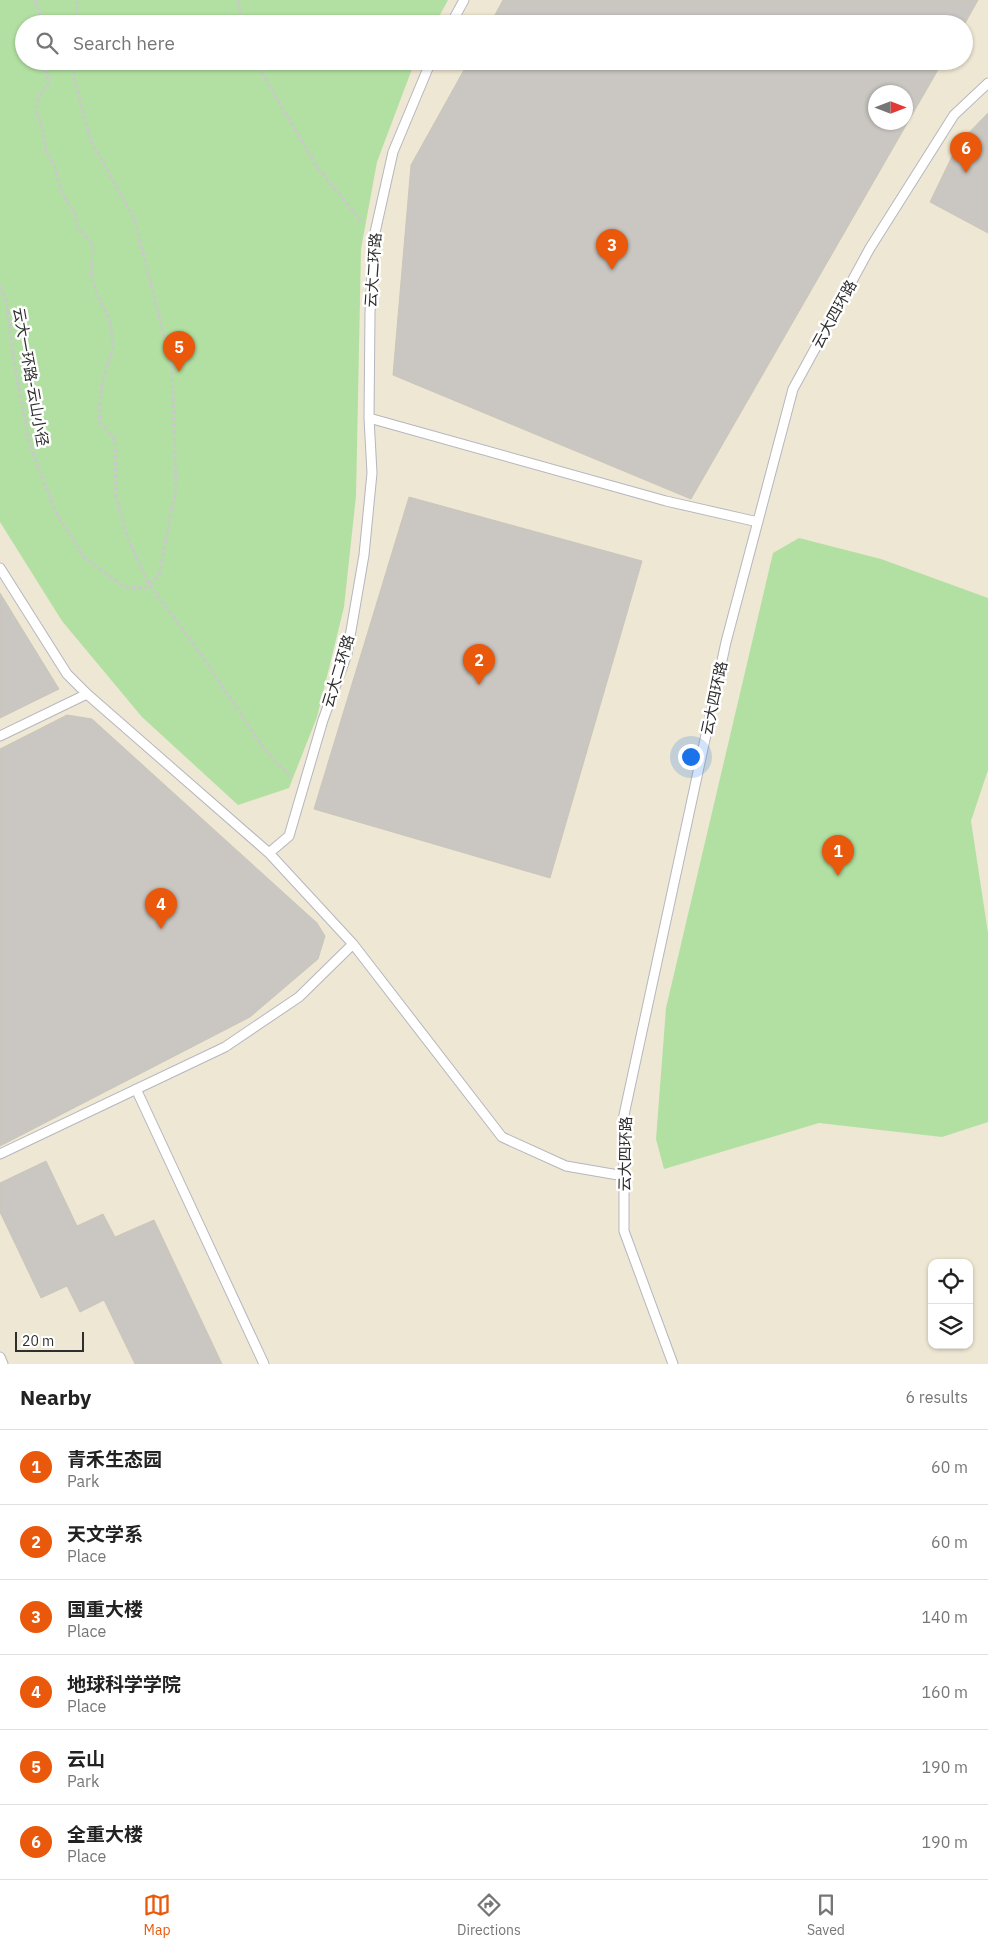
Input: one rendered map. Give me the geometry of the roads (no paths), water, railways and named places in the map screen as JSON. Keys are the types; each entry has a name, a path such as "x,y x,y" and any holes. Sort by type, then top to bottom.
{"lane":[{"path":"456,15 464,0"},
{"name":"云大二环路","path":"270,853 288,836 323,720 347,654 364,555 372,473 369,418 370,314 374,237 393,152 427,70"},
{"name":"云大四环路","path":"674,1364 624,1232 624,1115 726,642 793,388 870,248 954,116 988,83"},
{"path":"369,418 666,501 758,522"},
{"path":"0,568 66,674 270,853 353,944 502,1137 566,1166 624,1176"},
{"path":"0,736 87,694"},
{"path":"0,1154 225,1047 299,997 353,944"},
{"path":"136,1089 264,1364"},
{"path":"0,1357 3,1364"}],"place":[{"name":"全重大楼","path":"966,173"},
{"name":"国重大楼","path":"612,270"},
{"name":"云山","path":"179,372"},
{"name":"天文学系","path":"479,685"},
{"name":"青禾生态园","path":"838,876"},
{"name":"地球科学学院","path":"161,929"}]}
